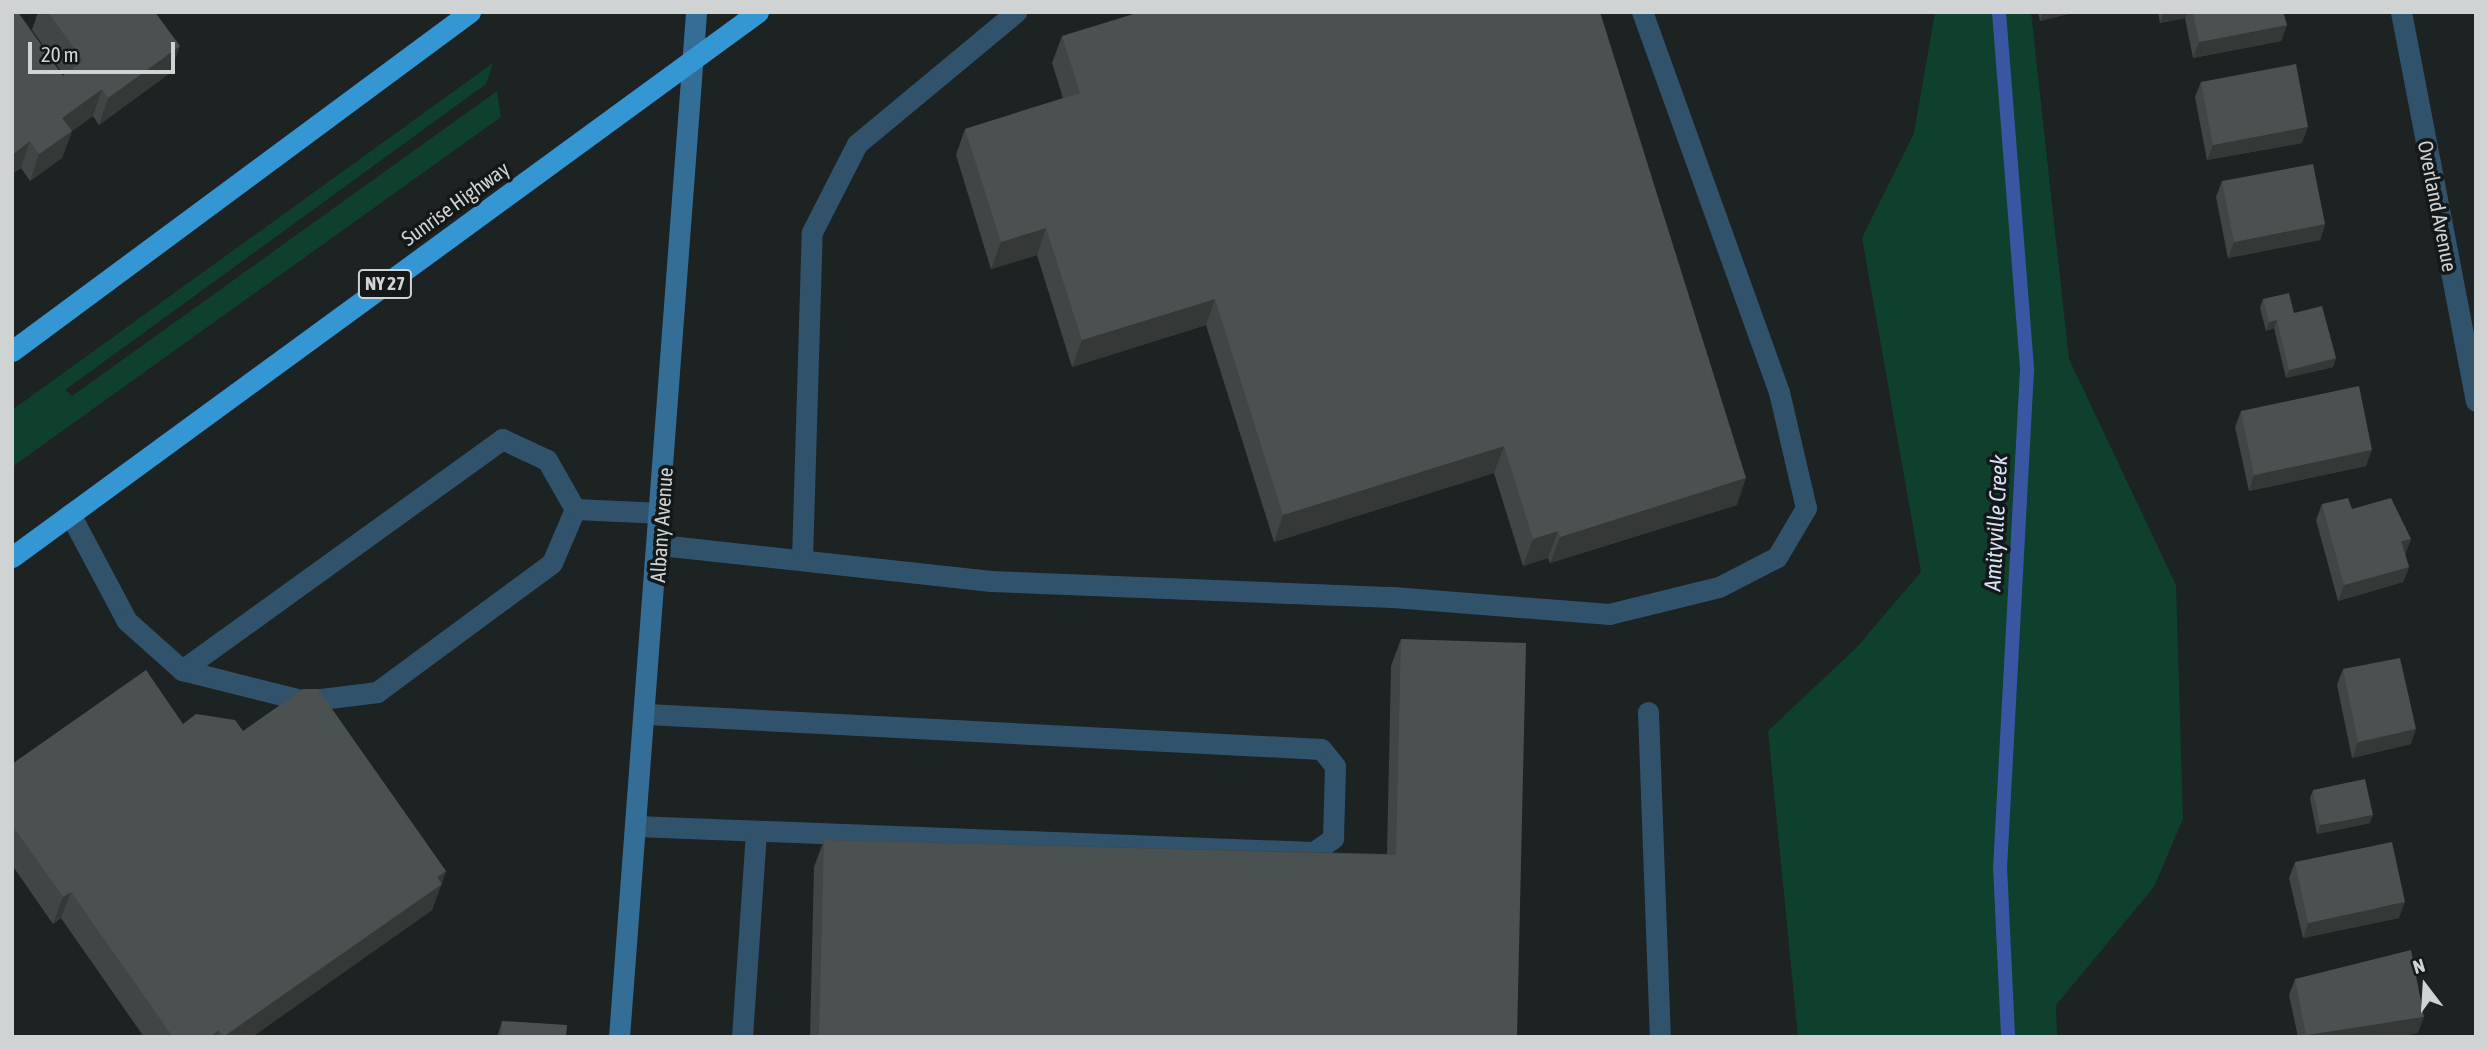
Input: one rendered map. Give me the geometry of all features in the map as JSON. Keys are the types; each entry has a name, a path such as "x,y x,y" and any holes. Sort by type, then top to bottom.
{"highway":[{"path":"12,351 470,12"},
{"name":"Sunrise Highway","path":"12,557 758,12"}],"street":[{"name":"Albany Avenue","path":"618,1037 660,545 696,12"},
{"path":"802,560 811,232 857,144 1016,12"},
{"path":"660,545 991,581 1393,597 1609,614 1720,587 1777,556 1806,508 1779,392 1642,12"},
{"name":"Overland Avenue","path":"2401,12 2473,374 2476,401"},
{"path":"182,670 256,622 502,439 547,460 575,509"},
{"path":"575,509 662,513"},
{"path":"70,514 127,621 182,670 305,701 377,692 552,563 575,509"},
{"path":"1648,712 1660,1037"},
{"path":"636,827 1314,852 1333,838 1335,766 1321,749 646,714"},
{"path":"742,1037 756,831"}],"green space":[{"path":"1935,12 2031,12 2069,359 2176,585 2183,819 2154,887 2056,1005 2057,1037 1798,1037 1768,731 1857,647 1921,572 1862,238 1914,133"},
{"path":"493,63 486,84 65,390 72,396 497,91 501,117 12,467 12,410"}],"building":[{"path":"12,12 18,12 63,76 83,61 48,12 155,12 180,46 108,98 102,89 62,118 72,131 39,154 30,141 12,155"},
{"path":"1140,12 1600,12 1746,478 1560,537 1558,531 1533,539 1504,446 1283,515 1215,299 1082,340 1046,228 1001,242 965,129 1080,93 1062,36"},
{"path":"2193,12 2283,12 2287,25 2199,42"},
{"path":"2296,64 2308,127 2213,145 2201,82"},
{"path":"2313,164 2325,224 2234,242 2222,181"},
{"path":"2289,293 2294,313 2322,306 2336,358 2289,370 2277,320 2269,322 2263,299"},
{"path":"2359,386 2372,450 2254,475 2241,411"},
{"path":"2348,498 2352,509 2391,498 2411,539 2401,541 2409,567 2344,585 2322,504"},
{"path":"1401,639 1526,643 1517,1037 819,1037 824,840 1396,855"},
{"path":"2400,658 2416,729 2358,742 2343,669"},
{"path":"146,670 183,724 196,714 235,720 243,731 303,689 318,689 446,871 437,877 442,884 223,1037 219,1030 210,1037 173,1037 71,892 63,897 12,825 12,764"},
{"path":"2365,779 2373,815 2320,825 2313,790"},
{"path":"2392,842 2405,902 2308,923 2295,862"},
{"path":"2411,950 2424,1017 2306,1035 2295,979"},
{"path":"502,1021 567,1025 566,1037 501,1037"}],"waterway":[{"name":"Amityville Creek","path":"1999,12 2027,370 2000,866 2008,1037"}]}
